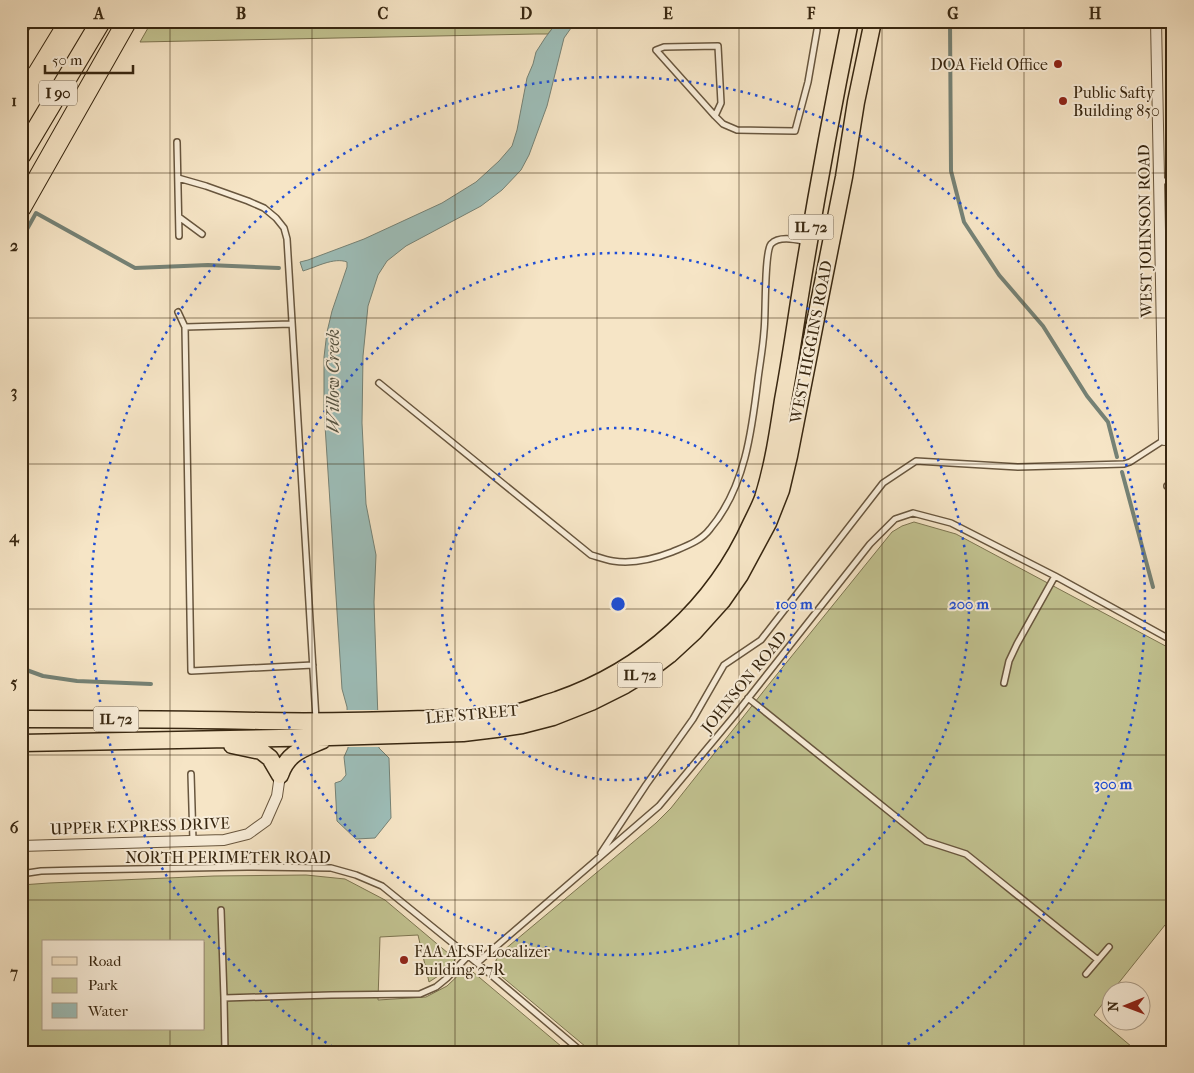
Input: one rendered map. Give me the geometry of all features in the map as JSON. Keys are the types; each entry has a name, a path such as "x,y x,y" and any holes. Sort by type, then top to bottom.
{"highway":[{"path":"21,62 46,21"},
{"name":"I 90","path":"21,155 100,21"},
{"path":"21,208 127,21"}],"main road":[{"name":"WEST HIGGINS ROAD","path":"778,434 808,242 850,21"},
{"name":"WEST HIGGINS ROAD","path":"789,456 873,21"},
{"name":"LEE STREET","path":"21,719 316,722 346,729 379,728 520,711 585,689 618,673 646,654 685,621 708,594 733,559 762,500 772,467 778,434"},
{"name":"LEE STREET","path":"379,728 463,733 522,725 553,717 591,702 648,671 695,631 722,601 740,575 768,523 781,490 789,456"},
{"name":"IL 72","path":"21,742 330,737 346,729"},
{"path":"280,774 286,761 297,752 330,737"},
{"path":"201,739 261,751 270,758 280,774"}],"street":[{"name":"WEST JOHNSON ROAD","path":"1156,21 1159,181 1168,439"},
{"name":"UPPER EXPRESS DRIVE","path":"21,846 193,842 224,840 248,834 266,820 277,796 280,774"}],"lane":[{"path":"715,116 721,103 718,46 664,47 656,50 715,116 723,124 737,130 795,131 808,82 817,30"},
{"path":"177,142 179,236"},
{"path":"178,178 206,186 264,208 284,228 287,239 316,722"},
{"path":"1159,181 1173,181"},
{"path":"179,218 202,234"},
{"path":"379,383 591,555 612,561 638,562 665,555 691,544 710,530 725,508 737,483 745,456 756,401 765,330 768,252 772,244 781,239 808,242"},
{"path":"178,312 185,326 192,671 313,665"},
{"path":"185,326 292,324"},
{"path":"597,859 692,719 724,665 761,640 883,483 916,461 1018,467 1124,464 1168,439"},
{"name":"JOHNSON ROAD","path":"477,963 659,806 748,698 870,544 895,519 913,513 951,523 1055,576 1173,641"},
{"path":"1004,683 1009,661 1016,644 1055,576"},
{"path":"748,698 926,841 966,854 1098,960"},
{"path":"190,774 193,842"},
{"name":"NORTH PERIMETER ROAD","path":"21,874 41,871 247,867 331,868 356,875 382,886 582,1052"},
{"path":"221,910 225,1052"},
{"path":"1086,974 1109,947"},
{"path":"224,998 420,994 436,987 468,956"}],"green space":[{"path":"152,21 558,21 548,34 140,42"},
{"path":"914,522 956,534 1173,650 1173,931 1165,925 1121,980 1102,980 1102,1005 1094,1015 1102,1022 1102,1030 1112,1030 1138,1052 592,1052 501,976 494,966 498,955 656,823 671,808 892,532"},
{"path":"306,875 345,879 385,900 455,959 452,967 429,982 418,935 380,937 378,1000 426,997 447,986 467,967 568,1052 21,1052 21,885 214,876"}],"water":[{"name":"Willow Creek","path":"558,21 576,21 564,38 547,106 529,155 521,170 502,190 481,206 406,246 387,261 378,275 368,306 363,356 362,423 366,504 376,555 374,602 379,748 389,758 391,818 375,838 356,839 337,821 335,783 341,781 346,775 344,757 348,748 347,707 342,689 324,410 324,357 327,332 347,262 331,262 303,271 300,262 364,239 442,203 476,182 499,161 512,146 527,78 536,52"}],"pier":[{"path":"346,710 379,710 380,747 347,747"}],"waterway":[{"path":"950,21 951,171 964,222 999,275 1043,326 1087,396 1108,422 1117,457"},
{"path":"21,240 36,213 135,268 208,265 279,268"},
{"path":"1122,472 1153,587"},
{"path":"21,668 43,676 77,681 151,684"}],"place":[{"name":"DOA Field Office","path":"1058,64"},
{"name":"Public Safty Building 850","path":"1063,101"},
{"name":"FAA ALSF Localizer Building 27R","path":"404,960"}]}
